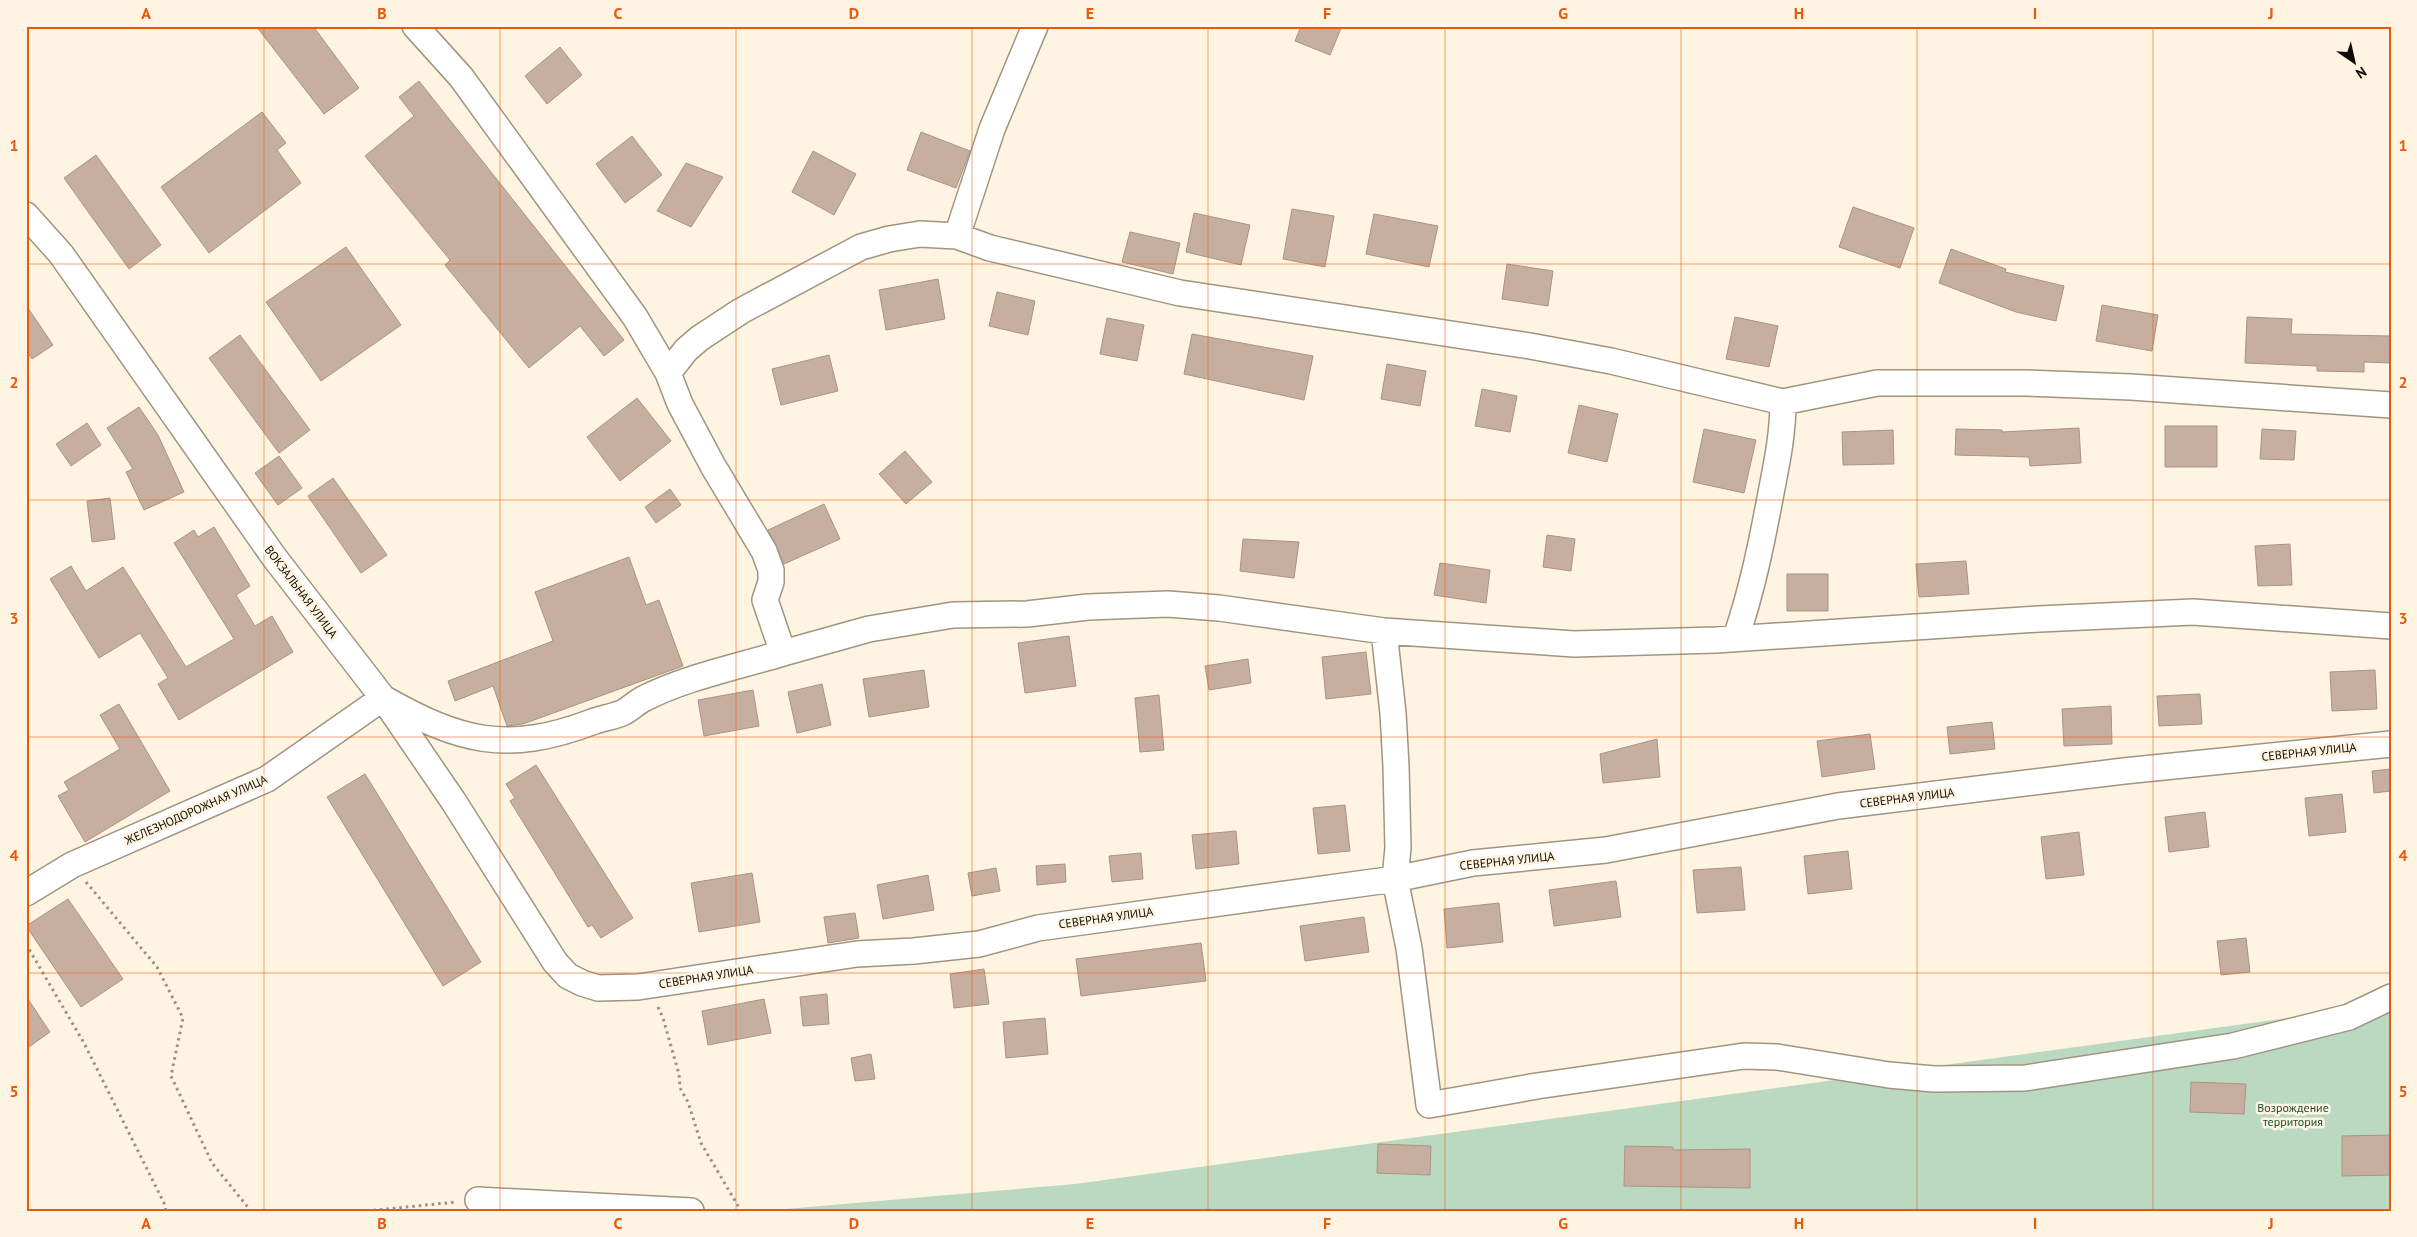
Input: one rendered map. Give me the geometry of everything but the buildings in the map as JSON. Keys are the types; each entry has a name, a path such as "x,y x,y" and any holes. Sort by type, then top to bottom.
{"street":[{"path":"416,26 461,77 635,317 668,373 680,404 709,458 764,550 771,576 765,600 783,654"},
{"path":"957,236 992,130 1035,26"},
{"name":"ВОКЗАЛЬНАЯ УЛИЦА","path":"26,214 61,254 274,557 384,698 454,802 555,962 568,976"},
{"path":"668,373 686,350 700,338 733,316 861,247 890,239 920,234 957,236 990,248 1180,293 1557,351 1611,361 1783,402 1878,383 2025,383 2131,387 2391,405"},
{"path":"1736,637 1747,606 1767,515 1782,429 1783,402"},
{"path":"384,698 422,720 441,728 496,740 521,741 558,735 624,712 643,699 693,680 869,629 902,622 953,615 1027,614 1088,607 1168,604 1219,608 1384,631 1574,644 1716,640 1736,637 2039,618 2193,612 2391,626"},
{"path":"1384,631 1392,696 1396,766 1398,848 1395,879 1410,948 1429,1105 1538,1086 1744,1056 1777,1057 1888,1075 1934,1079 2025,1078 2233,1046 2349,1018 2391,997"},
{"name":"ЖЕЛЕЗНОДОРОЖНАЯ УЛИЦА","path":"26,893 72,865 267,779 384,698"},
{"name":"СЕВЕРНАЯ УЛИЦА","path":"568,976 598,988 638,987 857,954 914,951 979,944 1038,928 1395,879 1473,862 1606,850 1838,806 2124,771 2391,744"},
{"path":"478,1200 691,1211"}],"path":[{"path":"72,865 157,967 182,1018 171,1076 212,1164 251,1211"},
{"path":"26,944 84,1043 164,1203 166,1211"},
{"path":"638,987 655,1002 663,1018 679,1074 680,1088 688,1102 701,1143 741,1211"},
{"path":"367,1211 478,1200"}],"green space":[{"name":"Возрождение территория","path":"2391,1004 2391,1211 761,1211 1075,1184"}]}
